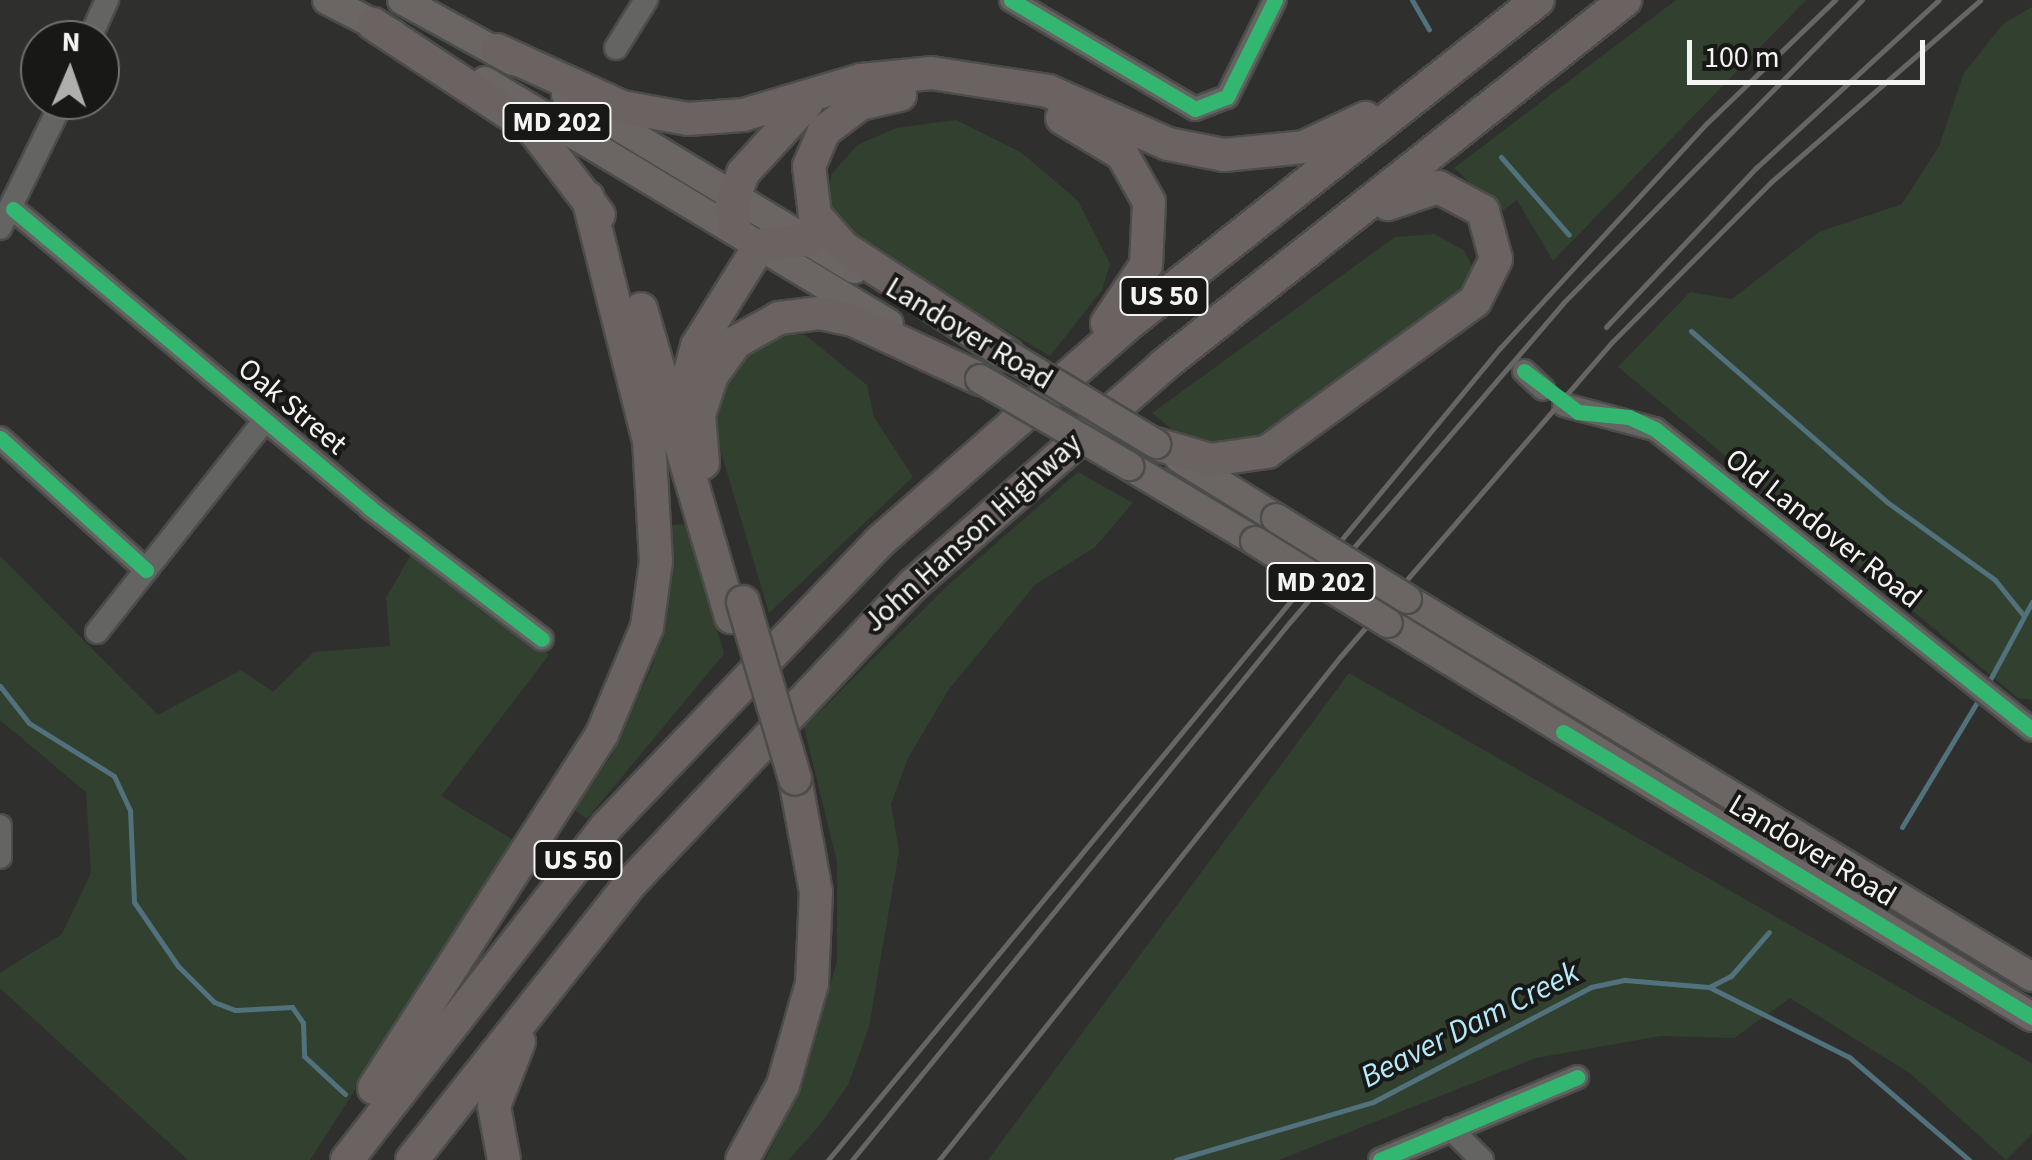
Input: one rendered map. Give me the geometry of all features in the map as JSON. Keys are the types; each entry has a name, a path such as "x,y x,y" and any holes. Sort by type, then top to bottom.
{"highway":[{"name":"John Hanson Highway","path":"347,1160 500,955 641,788 812,609 1014,420 1538,0"},
{"name":"John Hanson Highway","path":"412,1160 563,963 704,799 875,621 1165,364 1625,0"},
{"path":"373,24 532,129 588,198 624,259 737,610 816,892 812,983 783,1085 742,1160"},
{"path":"497,50 607,101 670,117 743,116 823,92 907,74 990,78 1072,99 1186,149 1264,154 1353,126 1506,25"},
{"path":"678,428 690,360 747,237 733,195 766,140 823,92"},
{"path":"1008,356 824,228 812,204 809,166 824,130 846,111 896,96 998,101 1089,129 1134,168 1151,218 1141,280 1014,420"},
{"path":"1156,444 1232,460 1298,433 1475,301 1494,271 1490,224 1463,194 1413,190 1249,313 1165,364"},
{"path":"328,1160 602,734 642,647 656,571 652,466 630,344 588,198"},
{"path":"747,237 808,240"},
{"path":"737,610 698,438 704,390 736,342 779,318 828,314 980,379"},
{"path":"720,1160 772,1066 795,978 797,870 788,785"},
{"path":"504,1160 494,1117 499,1081 563,963"}],"main road":[{"name":"Landover Road","path":"327,0 467,70 747,237 1255,541 2032,1017"},
{"name":"Landover Road","path":"402,0 497,50 808,240 1156,444 2032,977"}],"street":[{"path":"616,48 646,0"},
{"path":"1011,0 1184,105 1206,108 1226,97 1275,0"},
{"path":"6,218 53,120"},
{"name":"Oak Street","path":"6,218 542,639"},
{"path":"1524,372 1543,389"},
{"name":"Old Landover Road","path":"1564,406 1655,429 1958,672 2002,713 2032,730"},
{"path":"98,632 265,420"},
{"path":"0,438 146,570"},
{"path":"0,826 0,857"},
{"path":"1380,1160 1577,1078"},
{"path":"1451,1129 1482,1160"}],"green space":[{"path":"1676,0 1806,0 1553,261 1517,200 1501,212 1454,168"},
{"path":"2032,7 2032,700 2018,698 1618,367 1690,292 1732,299 1819,232 1902,204 1939,146 1964,73 2003,24"},
{"path":"956,120 1022,153 1078,201 1110,264 1102,290 1050,356 855,242 828,205 831,175 857,145 896,128"},
{"path":"1434,234 1464,250 1477,276 1463,294 1231,454 1188,442 1152,413 1395,237"},
{"path":"775,332 805,335 867,385 874,417 913,477 769,613 714,429 719,385 739,352"},
{"path":"1078,472 1133,503 1095,547 1035,585 949,689 908,758 891,804 899,851 869,1027 848,1085 819,1126 788,1160 765,1160 802,1086 837,961 837,862 804,727 946,587"},
{"path":"687,524 724,654 587,819 574,810 612,755 653,664 668,590 670,525"},
{"path":"412,553 549,655 441,796 515,841 310,1160 188,1160 0,988 0,973 62,934 91,873 86,792 0,720 0,556 158,715 241,670 273,692 314,652 390,646 386,598"},
{"path":"1349,673 2032,1063 2032,1134 2006,1160 1911,1074 1790,998 1734,1038 1661,1036 1536,1058 1279,1160 988,1160"}],"waterway":[{"path":"1412,0 1429,30"},
{"path":"1501,157 1569,235"},
{"path":"1691,331 1887,502 1995,580 2024,616"},
{"name":"Beaver Dam Creek","path":"1986,687 2032,602"},
{"path":"0,686 29,723 114,776 130,810 134,902 178,966 214,1002 235,1010 292,1007 303,1023 304,1056 345,1094"},
{"name":"Beaver Dam Creek","path":"1902,827 1980,697"},
{"name":"Beaver Dam Creek","path":"1176,1160 1373,1102 1591,987 1625,980 1709,987 1731,976 1769,932"},
{"path":"1709,987 1849,1057 1969,1160"}],"railway":[{"path":"828,1160 1500,348 1707,123 1835,0"},
{"path":"852,1160 1289,623 1563,303 1862,0"},
{"path":"1606,327 1756,168 1939,0"},
{"path":"939,1160 1340,657 1612,342 1771,182 1980,0"}],"cycle path":[{"path":"1011,0 1195,109 1227,97 1275,0"},
{"path":"13,209 370,508 542,639"},
{"path":"1524,371 1578,412 1629,417 1655,429 2032,730"},
{"path":"0,438 146,570"},
{"path":"1563,732 2032,1017"},
{"path":"1380,1160 1577,1077"}]}
